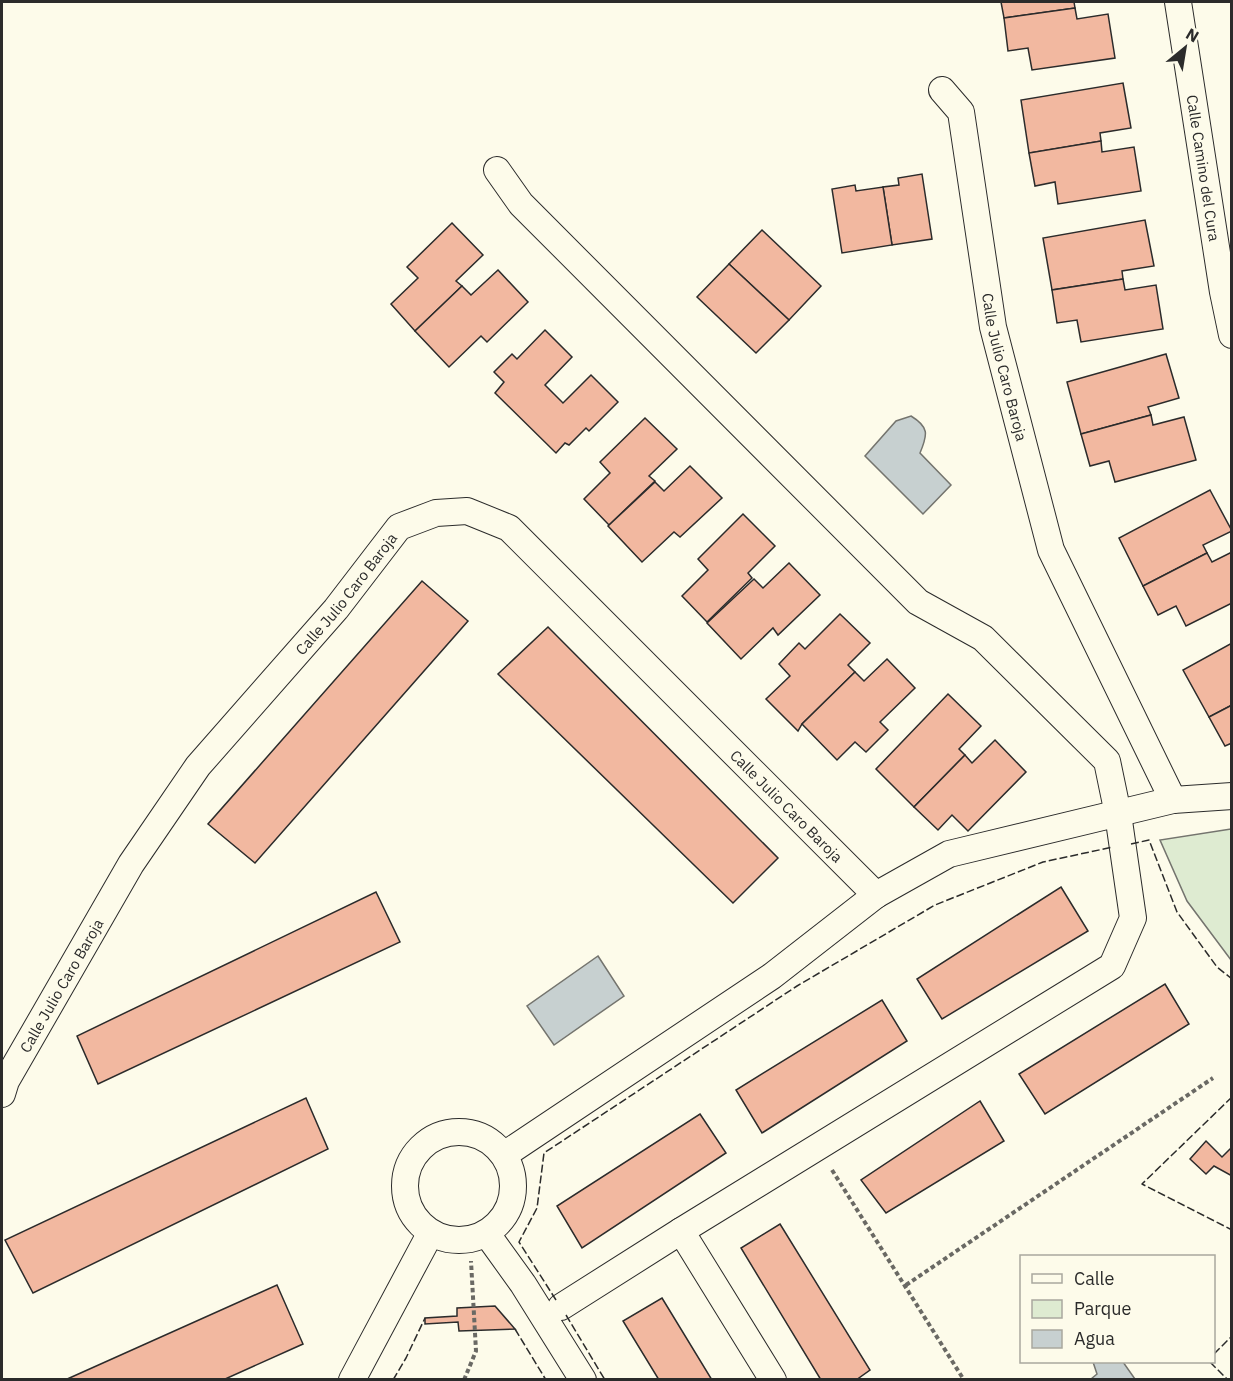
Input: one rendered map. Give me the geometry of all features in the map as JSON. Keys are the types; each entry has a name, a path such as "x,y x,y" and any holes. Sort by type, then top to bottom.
{"street":[{"name":"Calle Camino del Cura","path":"1178,2 1222,292 1232,335"},
{"name":"Calle Julio Caro Baroja","path":"942,90 961,112 993,327 1051,550 1173,800"},
{"path":"496,170 521,204 918,602 983,638 1107,761 1118,814 1133,918 1112,966 561,1307"},
{"name":"Calle Julio Caro Baroja","path":"2,1094 6,1081 131,864 198,766 336,609 399,527 436,513 467,511 509,528 876,896"},
{"path":"504,1155 772,976 876,896 949,854 1173,800 1232,796"},
{"path":"463,1132 486,1139 504,1155 513,1176 513,1198 504,1219 478,1237 459,1242 430,1234 412,1217 404,1194 406,1170 418,1149 438,1135 463,1132"},
{"path":"681,1231 773,1380"},
{"path":"352,1380 430,1234"},
{"path":"478,1237 523,1284 583,1380"}],"path":[{"path":"906,1285 1214,1078"},
{"path":"817,1147 964,1380"},
{"path":"464,1380 476,1351 478,1237"}],"green space":[{"path":"1232,829 1231,960 1187,901 1160,840"}],"water":[{"path":"911,416 921,424 925,431 920,453 951,485 923,514 865,456 896,421"},
{"path":"598,956 624,996 554,1045 527,1006"},
{"path":"1093,1363 1124,1363 1135,1379 1091,1379 1097,1374"}],"building":[{"path":"1001,2 1074,2 1075,8 1004,18"},
{"path":"1075,8 1077,19 1108,14 1115,58 1032,70 1028,48 1008,51 1004,18"},
{"path":"1123,83 1131,128 1100,133 1101,141 1029,153 1021,100"},
{"path":"1101,141 1102,152 1134,147 1141,191 1058,204 1055,182 1035,186 1029,153"},
{"path":"922,174 932,239 892,245 883,187 899,185 898,178"},
{"path":"855,185 856,191 883,187 892,245 842,253 832,189"},
{"path":"1145,220 1154,266 1122,271 1123,279 1052,290 1043,238"},
{"path":"452,223 483,255 456,281 462,286 415,331 391,304 418,278 407,267"},
{"path":"762,230 821,286 789,320 729,264"},
{"path":"729,264 789,320 756,353 697,297"},
{"path":"498,270 528,302 487,342 481,336 449,367 415,331 462,286 471,295"},
{"path":"1123,279 1125,290 1156,285 1163,329 1081,342 1077,320 1057,323 1052,290"},
{"path":"545,330 572,357 545,385 563,403 591,375 618,402 589,431 586,428 569,445 565,443 556,453 495,393 504,382 494,372 512,354 517,359"},
{"path":"1166,354 1179,398 1148,407 1151,415 1081,434 1067,382"},
{"path":"1151,415 1153,425 1184,417 1196,460 1115,482 1109,461 1090,466 1081,434"},
{"path":"645,418 677,449 649,476 655,481 609,525 584,499 610,473 600,462"},
{"path":"690,466 722,498 680,537 674,532 642,562 608,526 655,482 664,491"},
{"path":"1210,490 1232,531 1203,545 1207,553 1143,586 1119,538"},
{"path":"743,514 775,546 748,573 752,578 707,622 682,596 708,570 698,559"},
{"path":"1232,552 1232,603 1186,626 1176,606 1158,615 1143,586 1207,553 1212,562"},
{"path":"789,563 820,595 778,635 773,628 741,659 707,623 754,579 763,588"},
{"path":"422,581 468,621 255,863 208,824"},
{"path":"840,614 870,643 848,665 855,672 802,724 798,731 766,699 790,676 779,664 799,643 805,649"},
{"path":"548,627 778,858 733,903 498,674"},
{"path":"1232,643 1232,705 1209,717 1183,670"},
{"path":"887,659 915,688 880,722 888,730 866,752 855,742 837,760 802,724 855,672 864,681"},
{"path":"948,694 981,726 959,749 965,755 914,807 876,769"},
{"path":"1232,705 1232,743 1225,746 1209,717"},
{"path":"995,740 1026,772 968,831 952,815 938,830 914,807 965,755 972,763"},
{"path":"1061,887 1088,931 942,1019 917,979"},
{"path":"376,892 400,942 98,1084 77,1036"},
{"path":"1165,984 1189,1024 1045,1114 1019,1074"},
{"path":"882,1000 907,1041 762,1133 736,1090"},
{"path":"306,1098 328,1149 33,1293 5,1240"},
{"path":"980,1101 1004,1141 886,1213 861,1180"},
{"path":"700,1114 726,1153 582,1248 557,1206"},
{"path":"1206,1141 1222,1157 1232,1147 1232,1176 1214,1166 1206,1174 1190,1159"},
{"path":"780,1224 870,1370 856,1380 821,1380 741,1248"},
{"path":"277,1285 303,1344 223,1380 65,1380"},
{"path":"662,1298 712,1380 659,1380 623,1321"},
{"path":"495,1306 515,1329 459,1331 458,1322 425,1324 425,1318 457,1316 457,1308"}],"fence":[{"path":"1131,844 1149,840 1177,912 1217,967 1232,979"},
{"path":"556,1300 519,1242 537,1208 544,1153 797,986 935,905 1043,862 1113,847"},
{"path":"1232,1097 1142,1184 1232,1230"},
{"path":"566,1315 605,1380"},
{"path":"393,1380 425,1318"},
{"path":"515,1329 546,1380"},
{"path":"1215,1353 1232,1336"},
{"path":"1211,1363 1228,1380"}]}
